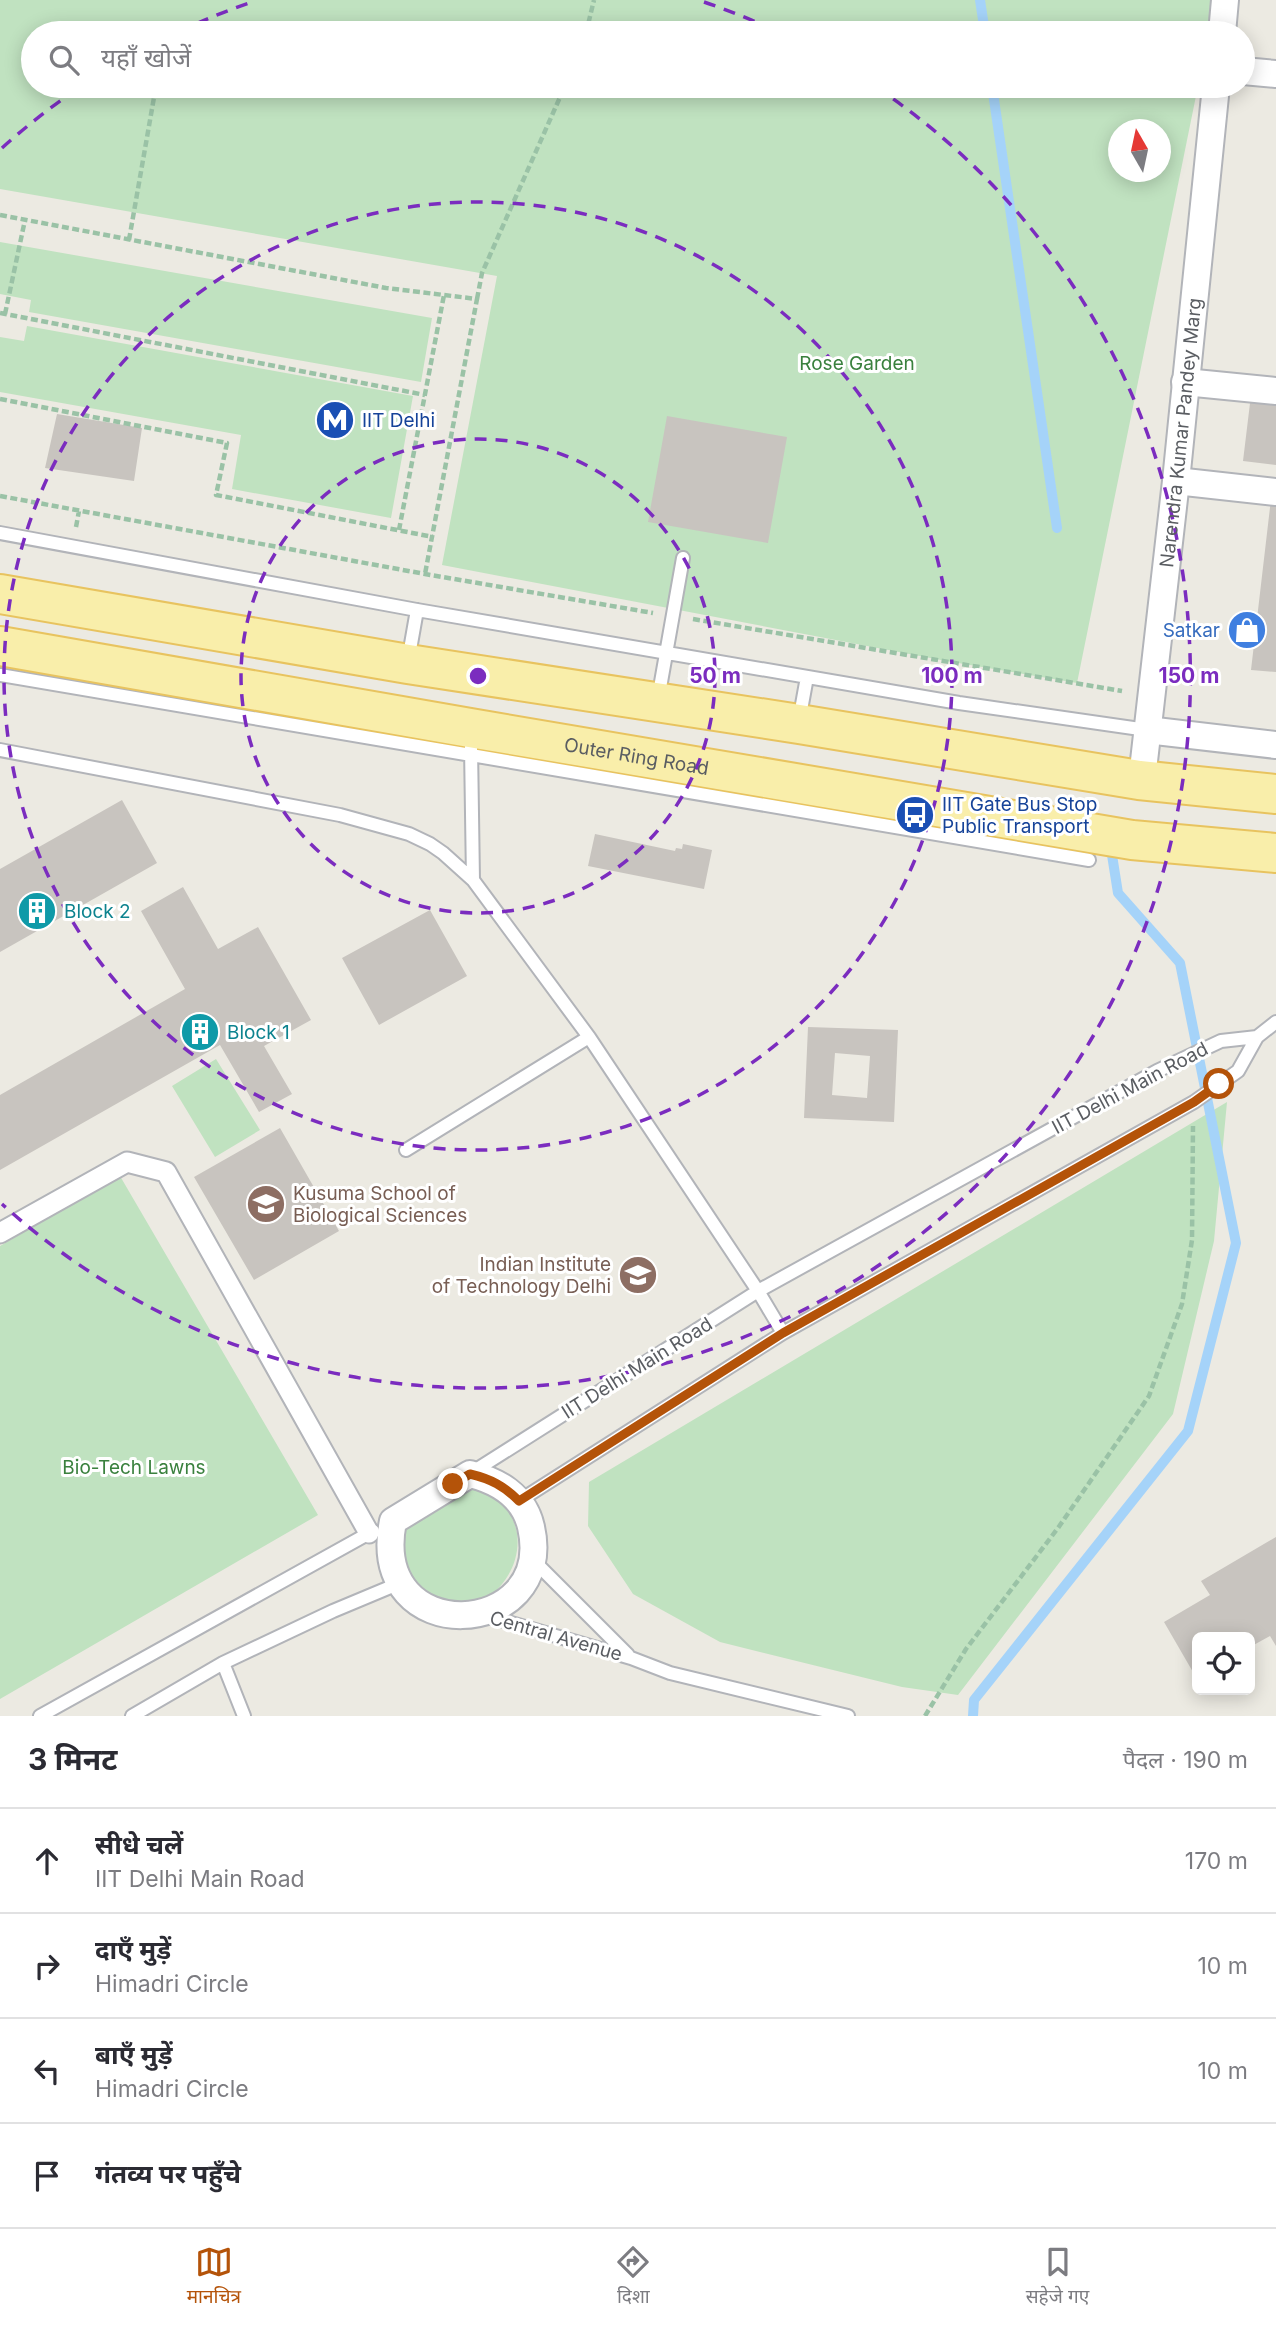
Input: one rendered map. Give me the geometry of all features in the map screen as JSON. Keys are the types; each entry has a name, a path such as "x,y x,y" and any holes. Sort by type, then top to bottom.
{"main road":[{"path":"0,594 408,664 1139,780 1276,794"},
{"name":"Outer Ring Road","path":"0,646 471,742 792,796 1132,840 1276,853"}],"street":[{"path":"1223,21 1225,0"},
{"path":"1255,72 1276,74"},
{"name":"Narendra Kumar Pandey Marg","path":"1139,780 1176,481 1215,98"},
{"path":"1185,382 1276,391"},
{"path":"1176,481 1276,492"},
{"path":"1147,730 1276,745"},
{"path":"0,1233 127,1162 166,1172 369,1533"},
{"path":"470,1474 488,1478 519,1501 529,1520 534,1539 526,1578 514,1594 499,1606 481,1614 458,1617 435,1612 415,1600 400,1583 391,1564 389,1542 393,1521 470,1474"}],"lane":[{"path":"0,533 666,653 959,703 1147,730"},
{"path":"657,702 683,558"},
{"path":"408,664 417,610"},
{"path":"0,675 471,742 473,880"},
{"path":"799,724 807,677"},
{"path":"0,750 340,815 409,834 430,844 473,880 589,1037 758,1291 783,1333"},
{"path":"792,796 1088,860"},
{"path":"1257,1037 1276,1022"},
{"path":"406,1150 589,1037"},
{"name":"IIT Delhi Main Road","path":"470,1474 758,1291 1157,1071 1222,1041 1257,1037"},
{"name":"IIT Delhi Main Road","path":"519,1501 783,1333 1195,1101 1238,1071 1257,1037"},
{"path":"40,1716 393,1521"},
{"name":"Central Avenue","path":"532,1559 631,1658"},
{"path":"132,1716 223,1663 400,1583"},
{"name":"Central Avenue","path":"481,1614 631,1658 670,1673 848,1716"},
{"path":"223,1663 244,1716"}],"path":[{"path":"589,21 594,0"},
{"path":"129,240 154,98"},
{"path":"425,574 482,273 560,98"},
{"path":"0,215 386,288 477,299"},
{"path":"25,220 3,314 425,395"},
{"path":"399,530 444,295"},
{"path":"0,399 227,443 216,495 433,537"},
{"path":"0,496 658,614"},
{"path":"685,618 1151,696"},
{"path":"925,1716 966,1649 1058,1528 1149,1396 1182,1304 1192,1240 1195,1101"}],"green space":[{"name":"Rose Garden","path":"0,0 1215,0 1211,21 21,21 21,98 1196,98 1077,683 946,661 442,565 497,276 0,189"},
{"path":"0,242 432,318 421,382 29,312 31,300 0,294"},
{"path":"27,326 413,396 391,518 232,489 241,435 0,392 0,337 24,341"},
{"path":"216,1059 260,1130 215,1157 172,1086"},
{"path":"1227,1102 1214,1241 1173,1414 958,1695 902,1687 720,1642 633,1594 588,1526 589,1482"},
{"name":"Bio-Tech Lawns","path":"120,1176 318,1515 0,1699 0,1246"},
{"path":"470,1487 490,1495 509,1512 517,1533 516,1555 508,1576 494,1593 475,1603 453,1606 430,1597 408,1578 402,1560 402,1527"}],"building":[{"path":"1251,395 1276,398 1276,465 1243,461"},
{"path":"57,414 142,428 134,481 45,468"},
{"path":"667,416 787,437 768,543 648,522"},
{"path":"1271,499 1276,499 1276,672 1251,670"},
{"name":"Block 2","path":"122,800 157,863 0,952 0,869"},
{"path":"595,834 675,851 676,848 682,849 683,844 712,850 704,889 588,866"},
{"name":"Block 1","path":"183,887 218,949 258,927 311,1020 264,1046 292,1094 259,1112 220,1045 0,1170 0,1095 185,989 141,911"},
{"path":"430,910 467,976 379,1025 342,958"},
{"path":"808,1027 898,1030 894,1122 804,1118","holes":["835,1053 870,1056 867,1098 832,1095"]},
{"name":"Kusuma School of Biological Sciences","path":"280,1128 339,1231 254,1280 194,1177"},
{"path":"1276,1537 1276,1646 1270,1636 1255,1644 1255,1632 1192,1632 1192,1670 1164,1622 1210,1595 1201,1581"}],"waterway":[{"path":"980,0 983,21"},
{"path":"994,98 1057,528"},
{"path":"973,1716 974,1700 1188,1431 1236,1243 1180,963 1118,893 1112,855"}],"place":[{"name":"IIT Delhi","path":"335,420"},
{"name":"Satkar","path":"1247,630"},
{"name":"IIT Gate Bus Stop Public Transport","path":"915,815"},
{"name":"Block 2","path":"37,911"},
{"name":"Block 1","path":"200,1032"},
{"name":"Kusuma School of Biological Sciences","path":"266,1204"},
{"name":"Indian Institute of Technology Delhi","path":"638,1275"}],"route":[{"path":"453,1484 470,1474 488,1478 519,1501 783,1333 1194,1102 1219,1084"}]}
